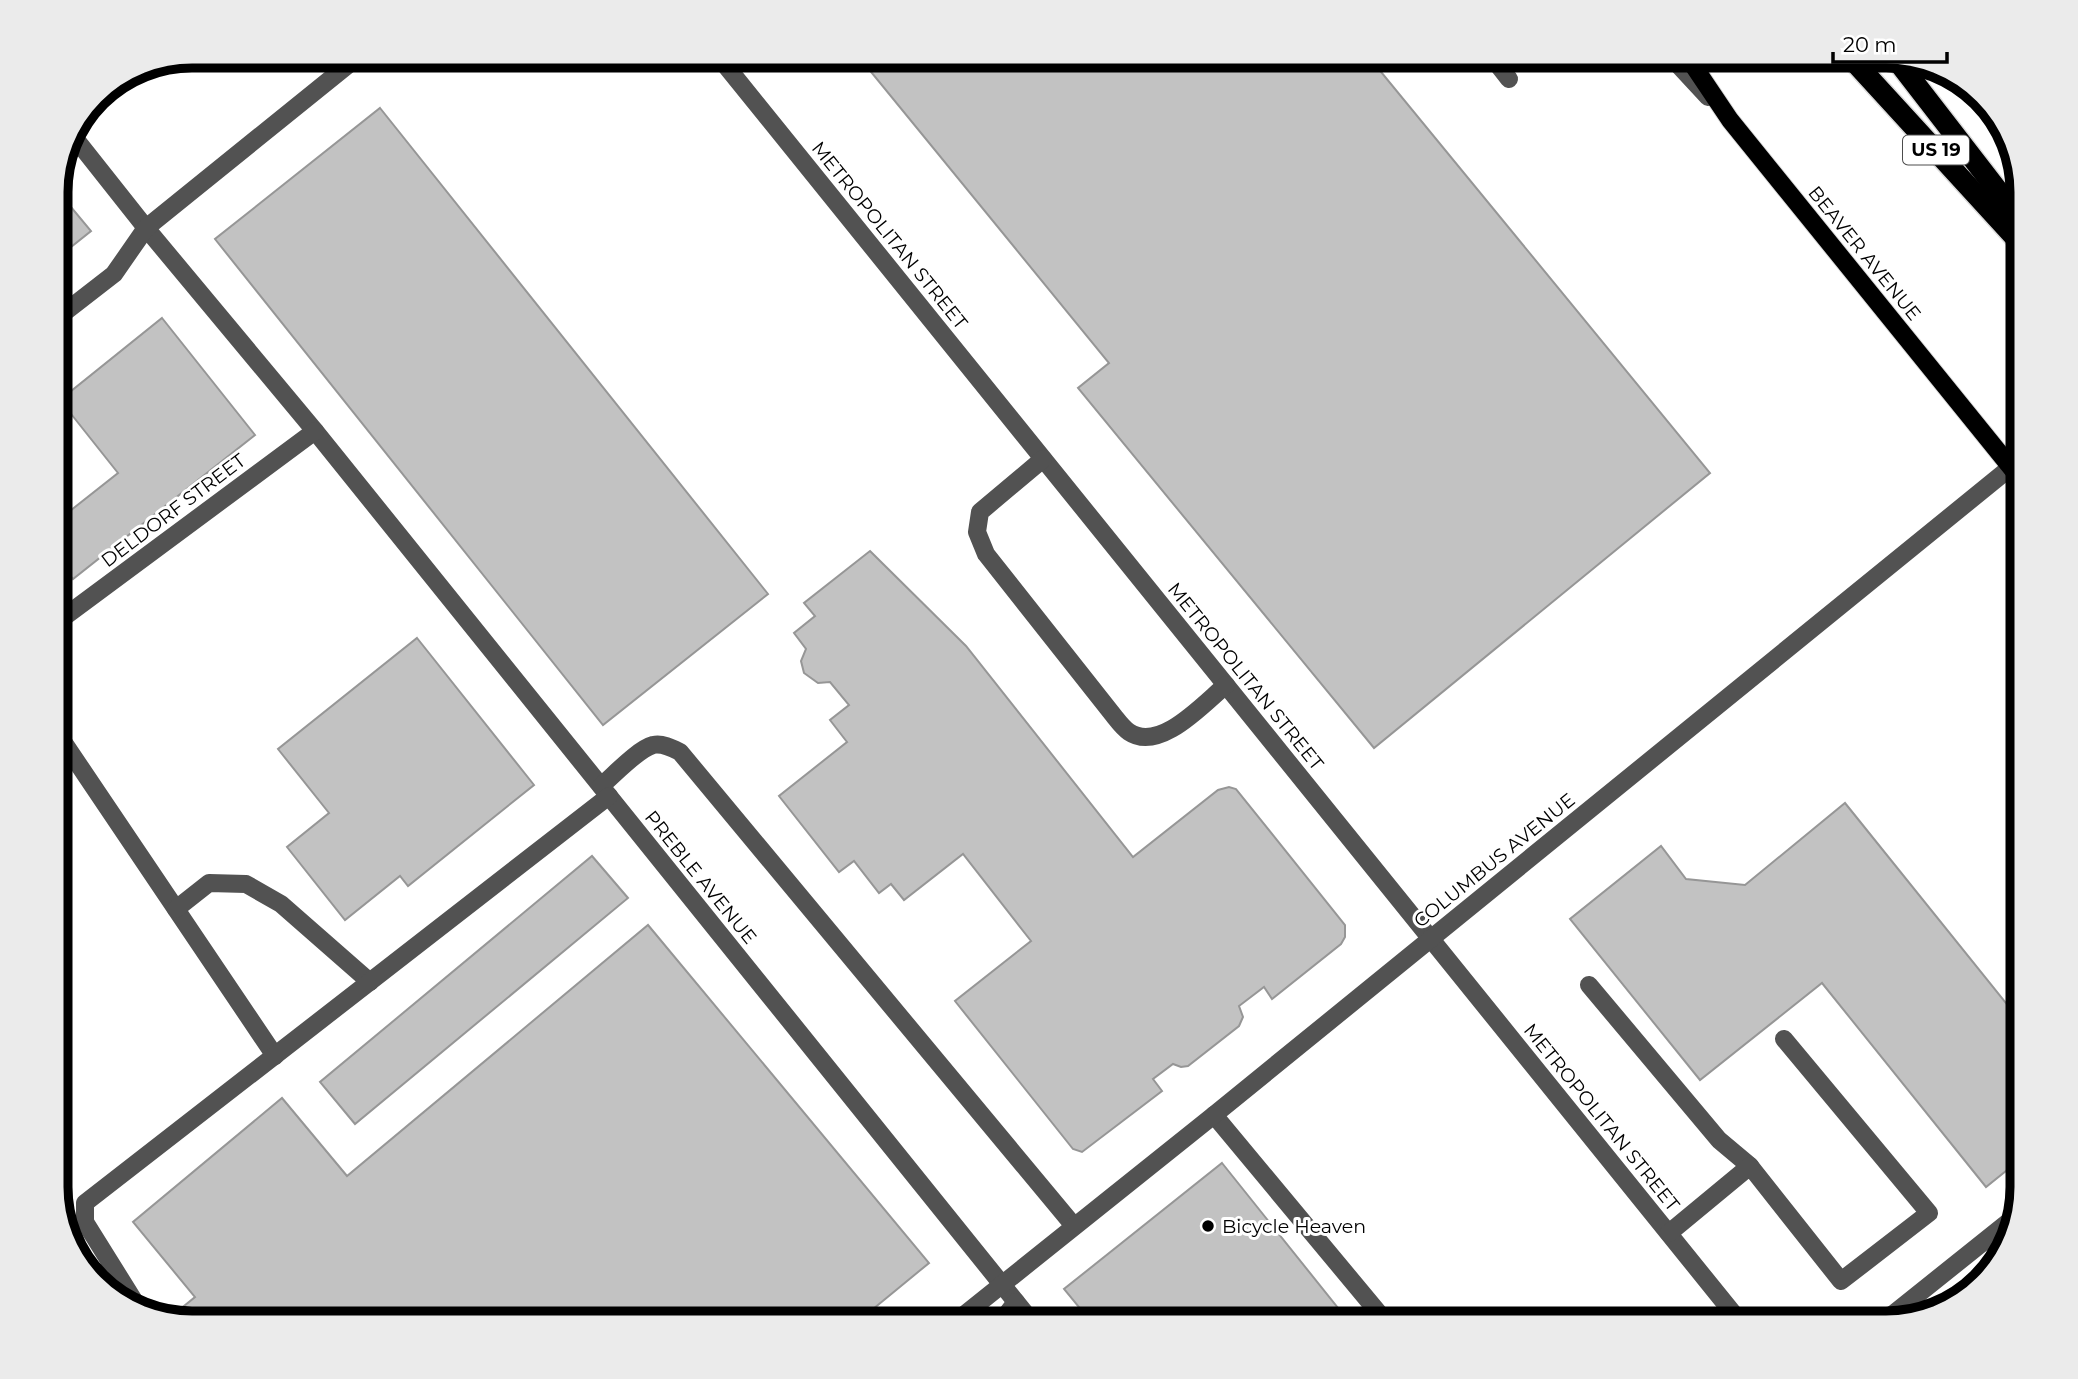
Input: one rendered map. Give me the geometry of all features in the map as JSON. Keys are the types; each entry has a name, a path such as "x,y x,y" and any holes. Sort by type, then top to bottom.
{"highway":[{"name":"US 19","path":"1860,68 2010,231"},
{"path":"1905,70 2010,206"}],"main road":[{"path":"1695,68 1730,120"},
{"name":"BEAVER AVENUE","path":"1730,120 2010,467"}],"street":[{"path":"1500,68 1508,79"},
{"name":"BEAVER AVENUE","path":"1681,68 1730,120"},
{"path":"69,309 114,274 146,228 343,69"},
{"name":"METROPOLITAN STREET","path":"728,69 1731,1311"},
{"name":"PREBLE AVENUE","path":"79,143 337,458 1023,1311"},
{"name":"DELDORF STREET","path":"69,614 315,431"},
{"path":"1043,459 980,512 977,532 986,554 1114,716 1130,733 1152,737 1175,728 1226,685"},
{"name":"COLUMBUS AVENUE","path":"968,1311 2010,479"},
{"path":"130,1294 85,1222 85,1203 370,982 605,791 643,751 653,745 663,745 680,752 1074,1226"},
{"path":"69,750 275,1056"},
{"path":"176,909 209,883 246,884 282,904 370,982"},
{"path":"1589,985 1719,1140 1750,1166 1841,1281 1929,1213 1784,1039"},
{"path":"1214,1115 1377,1311"},
{"path":"1669,1234 1750,1166"},
{"path":"1898,1310 2003,1226"},
{"path":"1009,1311 1016,1302"}],"building":[{"path":"1378,68 1710,473 1374,748 1078,388 1109,363 868,69"},
{"path":"380,108 768,594 603,725 215,239"},
{"path":"69,205 91,231 69,249"},
{"path":"162,318 255,435 73,579 69,574 69,512 118,473 69,411 69,393"},
{"path":"870,551 966,646 1133,857 1218,790 1229,787 1236,789 1345,925 1345,937 1341,944 1272,999 1264,987 1239,1006 1243,1017 1239,1026 1188,1066 1173,1064 1153,1079 1162,1091 1082,1152 1073,1149 955,1001 1031,941 963,854 904,900 891,884 879,893 854,861 839,872 779,796 847,742 830,720 849,705 830,682 818,683 804,673 801,661 806,649 794,633 815,616 804,603"},
{"path":"417,638 534,785 408,886 400,876 345,920 287,847 329,813 278,749"},
{"path":"1845,803 2010,1008 2010,1168 1986,1187 1822,983 1700,1080 1570,919 1661,846 1686,879 1745,885"},
{"path":"592,856 628,898 355,1124 320,1082"},
{"path":"648,925 929,1263 871,1311 192,1311 179,1310 195,1297 133,1222 282,1098 347,1176"},
{"name":"Bicycle Heaven","path":"1222,1163 1340,1311 1082,1311 1064,1289"}],"place":[{"name":"Bicycle Heaven","path":"1208,1226"}]}
